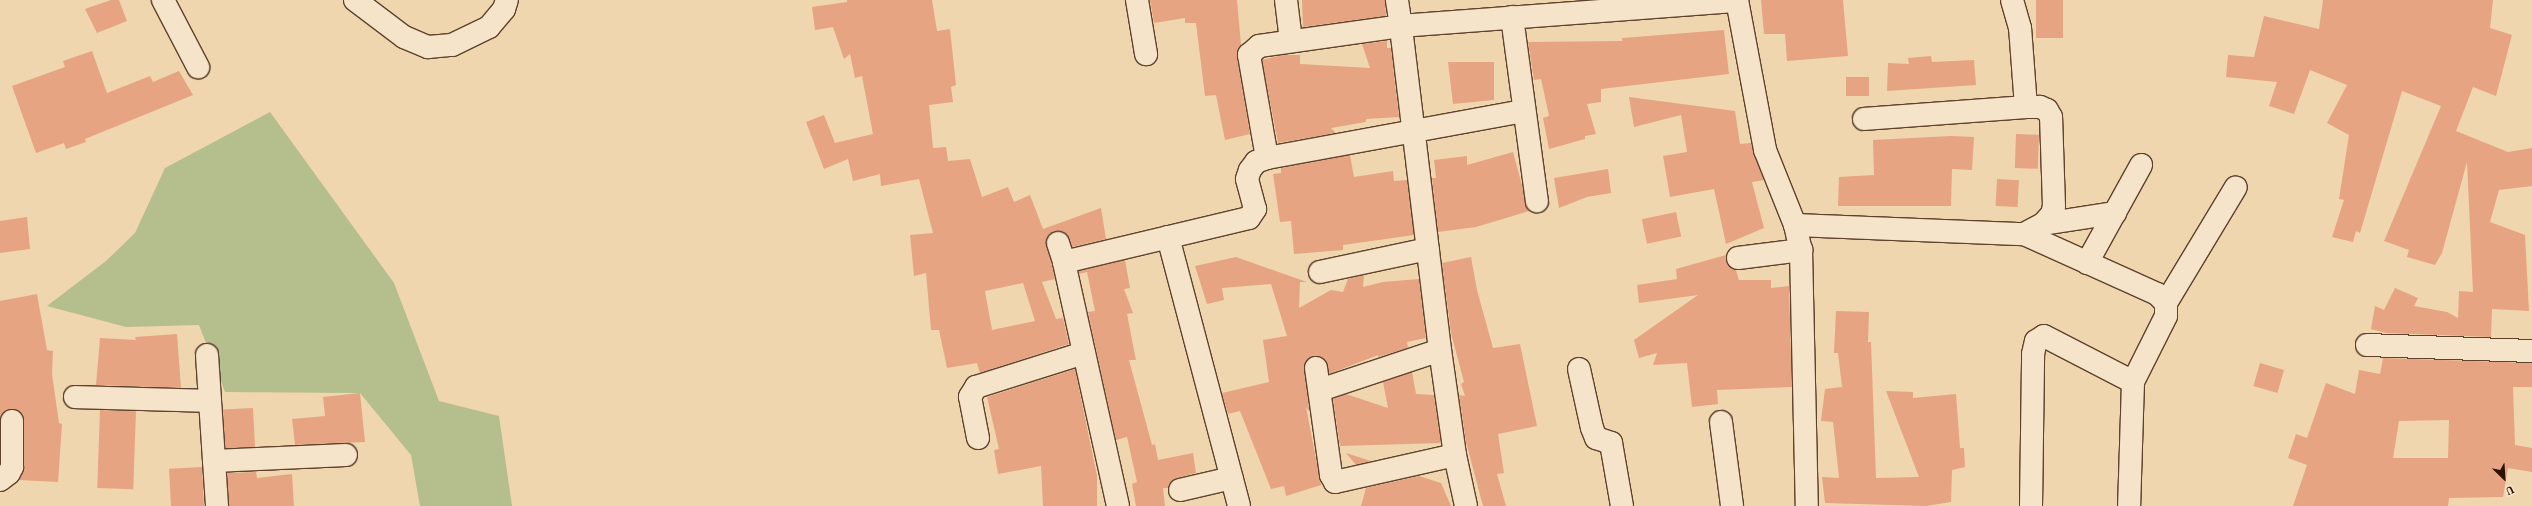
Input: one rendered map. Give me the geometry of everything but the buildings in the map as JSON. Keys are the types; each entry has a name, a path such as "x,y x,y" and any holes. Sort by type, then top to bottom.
{"street":[{"path":"164,0 198,67"},
{"path":"355,0 404,37 428,47 452,45 489,27 504,9 507,0"},
{"path":"1137,0 1146,54"},
{"path":"1286,0 1290,41"},
{"path":"1397,0 1415,129 1440,350 1455,455 1466,506"},
{"path":"2012,0 2020,28 2026,107"},
{"path":"1266,158 1250,55 1259,46 1401,26 1737,1 1765,150 1795,225 1801,250 1807,506"},
{"path":"1512,17 1523,111 1537,201"},
{"path":"1864,119 2026,107 2040,107 2047,110 2051,117 2054,206 2052,214 2043,224"},
{"path":"1118,506 1061,252 1168,237 1249,218 1255,209 1248,174 1256,162 1266,158 1415,129 1523,111"},
{"path":"2087,263 2141,165"},
{"path":"2129,506 2133,382 2166,316 2166,303 2236,187"},
{"path":"2024,234 2043,224 2115,213"},
{"path":"1795,225 2024,234 2156,294 2166,303"},
{"path":"1168,237 1239,506"},
{"path":"1320,272 1428,249"},
{"path":"1738,258 1801,250"},
{"path":"2031,506 2034,354 2036,341 2044,336 2133,382"},
{"path":"2366,345 2532,351"},
{"path":"1320,390 1440,350"},
{"path":"978,438 970,398 976,387 1084,353"},
{"path":"207,355 217,506"},
{"path":"1316,368 1331,475 1335,482 1455,455"},
{"path":"1579,369 1592,428 1596,438 1611,443 1619,506"},
{"path":"74,398 210,401"},
{"path":"0,480 9,474 12,467 12,421"},
{"path":"1721,422 1732,506"},
{"path":"214,461 346,455"},
{"path":"1180,490 1232,478"}],"green space":[{"path":"270,112 394,283 439,401 499,416 512,506 420,506 411,455 360,393 225,392 199,325 126,327 47,306 106,261 135,233 165,168"}]}
